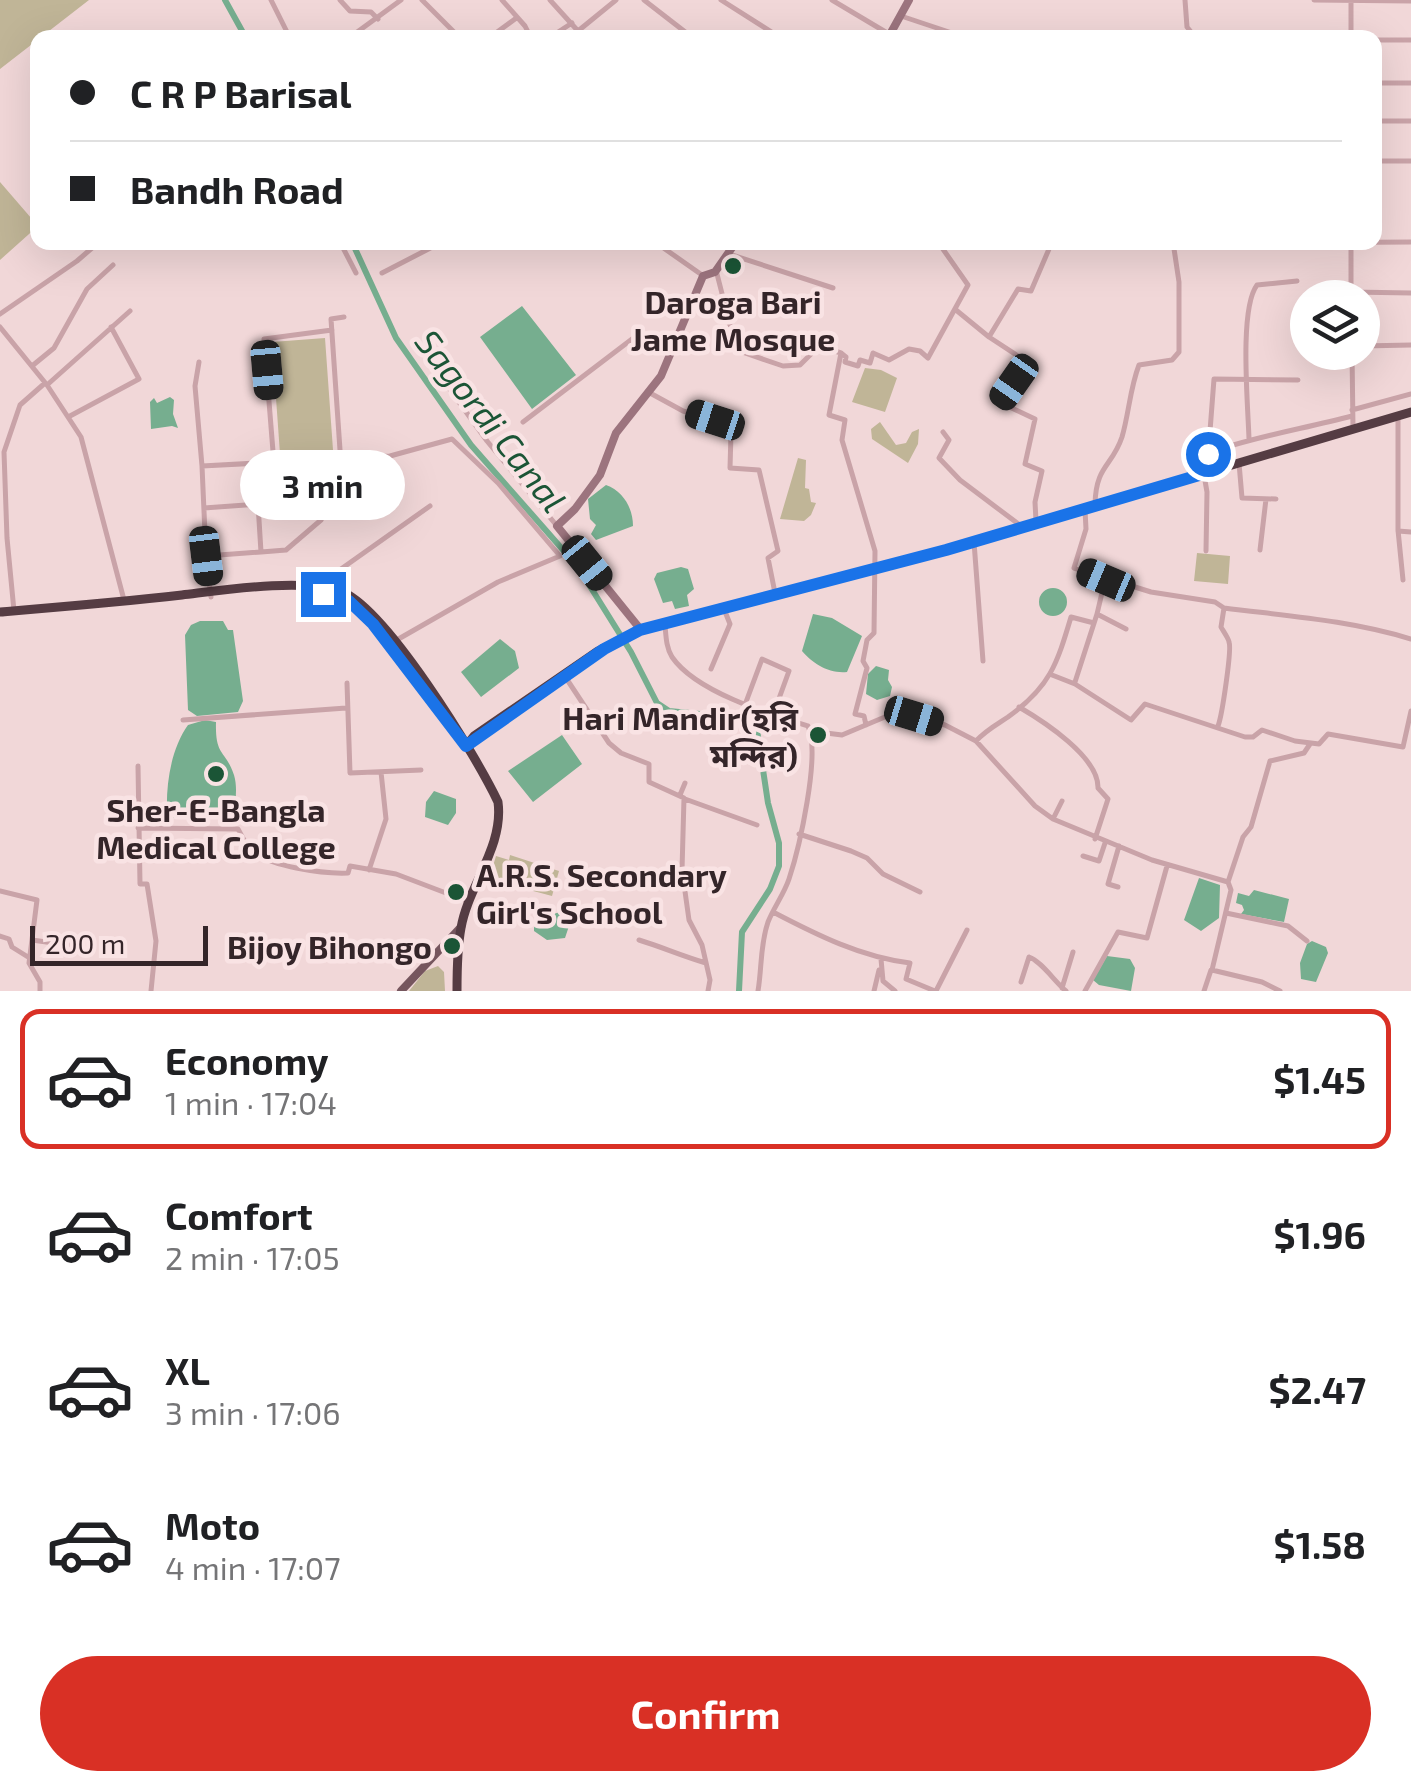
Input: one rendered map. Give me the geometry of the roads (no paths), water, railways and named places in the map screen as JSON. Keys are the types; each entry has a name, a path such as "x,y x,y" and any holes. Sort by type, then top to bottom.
{"highway":[{"path":"466,746 474,736 604,649 640,630 1024,528 1411,412"},
{"path":"0,615 280,586 350,596 395,642 492,788 499,812 491,848 461,926 456,990"},
{"path":"0,615 210,594 302,592 349,601 391,644 466,746"},
{"path":"466,746 604,649"}],"main road":[{"path":"402,991 461,926"}],"street":[{"path":"271,0 286,30"},
{"path":"340,0 350,11 370,12 378,19"},
{"path":"388,0 394,6"},
{"path":"362,30 402,0"},
{"path":"422,0 452,30"},
{"path":"502,0 528,30"},
{"path":"550,0 578,30 616,0"},
{"path":"644,0 683,30"},
{"path":"719,0 768,30"},
{"path":"832,0 879,30"},
{"path":"1185,0 1189,30"},
{"path":"1314,0 1411,1"},
{"path":"1350,0 1352,30"},
{"path":"892,30 907,1"},
{"path":"901,16 943,30"},
{"path":"500,30 516,18"},
{"path":"561,30 572,23"},
{"path":"1382,40 1411,40"},
{"path":"1382,84 1411,83"},
{"path":"1382,121 1411,121"},
{"path":"1382,160 1411,161"},
{"path":"1382,242 1411,242"},
{"path":"0,314 91,250"},
{"path":"344,250 356,274"},
{"path":"382,272 426,250"},
{"path":"667,250 704,276"},
{"path":"557,526 576,509 600,475 616,434 662,376 704,276 716,270 731,250"},
{"path":"716,270 731,328 744,353 784,366 800,365 811,354 813,344 841,352 846,362 858,366 860,360 870,363 873,353 889,360 909,349 928,358 968,284 944,250"},
{"path":"989,337 1018,289 1030,291 1048,250"},
{"path":"1174,250 1179,282 1179,352 1172,360 1138,365 1118,446 1100,472 1074,568 1106,580 1214,602 1224,608 1286,618 1331,620 1411,639"},
{"path":"1351,250 1351,280"},
{"path":"729,254 833,288"},
{"path":"32,366 54,348 87,289 113,265"},
{"path":"1249,439 1246,332 1254,288 1290,282"},
{"path":"1380,294 1411,293"},
{"path":"956,310 1027,362 1001,403 1036,419 1025,464 1042,471 1035,502 1036,524"},
{"path":"14,611 2,495 2,452 20,405 130,311"},
{"path":"206,556 286,550 321,520 342,480 331,319 344,317"},
{"path":"0,328 70,416 80,437 124,600"},
{"path":"70,416 139,379 111,328"},
{"path":"274,464 264,339 332,330"},
{"path":"523,422 636,336"},
{"path":"1380,346 1411,345"},
{"path":"841,352 829,415 845,420 842,440 853,486 870,530 876,569 874,633 867,640 863,661 867,668 855,714 864,716 866,725"},
{"path":"425,355 487,441 640,630"},
{"path":"198,362 195,386 210,594"},
{"path":"1352,370 1353,428"},
{"path":"1206,552 1205,473 1214,378 1298,380"},
{"path":"650,393 715,420 718,430 731,433 730,468 759,470 778,551 768,558 775,596"},
{"path":"1208,454 1271,432 1298,431 1411,394"},
{"path":"1398,416 1398,531 1403,580"},
{"path":"943,432 949,440 939,458 992,506 1024,528"},
{"path":"202,466 390,456 452,439 498,483 560,556 498,582 395,642"},
{"path":"1239,463 1242,498 1276,500"},
{"path":"256,464 262,552"},
{"path":"1260,550 1266,499"},
{"path":"204,508 258,504"},
{"path":"315,588 430,506"},
{"path":"1398,531 1411,532"},
{"path":"974,542 984,661"},
{"path":"1075,684 1106,580"},
{"path":"1218,726 1231,652 1220,627 1224,608"},
{"path":"711,669 730,624 724,610"},
{"path":"1098,614 1126,629"},
{"path":"976,741 1052,675 1071,617 1094,622"},
{"path":"665,626 674,660 708,686 808,726 810,731 812,778 788,881 773,912 760,956 758,991"},
{"path":"746,703 762,659 776,664 789,670 773,715"},
{"path":"1052,675 1075,684 1131,720 1146,704 1245,736 1262,730 1310,744 1319,744 1328,734 1403,747 1411,711"},
{"path":"566,678 609,743 620,753 649,764 649,782 757,825"},
{"path":"346,683 350,774 421,770"},
{"path":"1019,707 1062,737 1085,758 1098,779 1098,788 1108,799 1095,838"},
{"path":"183,720 346,708"},
{"path":"810,731 842,736 904,713 945,725 976,741 1035,806 1053,819 1106,842 1228,882"},
{"path":"1204,991 1226,913 1231,890 1228,882 1243,837 1251,826 1270,761 1304,753 1310,744"},
{"path":"138,766 140,884 147,884 156,941 151,991"},
{"path":"369,870 386,819 381,772"},
{"path":"684,783 682,870 690,920 706,962 708,991"},
{"path":"1053,819 1062,800"},
{"path":"138,828 238,829 249,849 276,862 330,874 348,874 350,866 396,874 470,902"},
{"path":"798,833 867,858 883,874 920,892"},
{"path":"1082,856 1099,862 1106,842"},
{"path":"1118,887 1108,884 1119,846"},
{"path":"1085,991 1118,932 1147,938 1168,864"},
{"path":"0,891 26,894 37,900 28,963 40,982 40,991"},
{"path":"773,912 882,962 910,963 906,979 936,991 966,930"},
{"path":"1226,913 1288,926 1307,941"},
{"path":"0,936 28,957"},
{"path":"32,940 75,946"},
{"path":"639,940 706,962"},
{"path":"1021,982 1029,956 1064,989 1073,952"},
{"path":"874,991 882,962"},
{"path":"882,962 883,981 895,991"},
{"path":"1212,970 1262,982 1280,991"},
{"path":"456,990 469,991"}],"waterway":[{"name":"Sagordi Canal","path":"225,0 242,30"},
{"name":"Sagordi Canal","path":"356,250 396,338 471,445 578,567 631,652 657,703 669,711 756,723 768,803 779,843 779,866 770,889 742,932 739,991"}],"place":[{"name":"Daroga Bari Jame Mosque","path":"733,266"},
{"name":"Hari Mandir(হরি মন্দির)","path":"818,735"},
{"name":"Sher-E-Bangla Medical College","path":"216,774"},
{"name":"A.R.S. Secondary Girl's School","path":"456,892"},
{"name":"Bijoy Bihongo","path":"452,946"}]}
